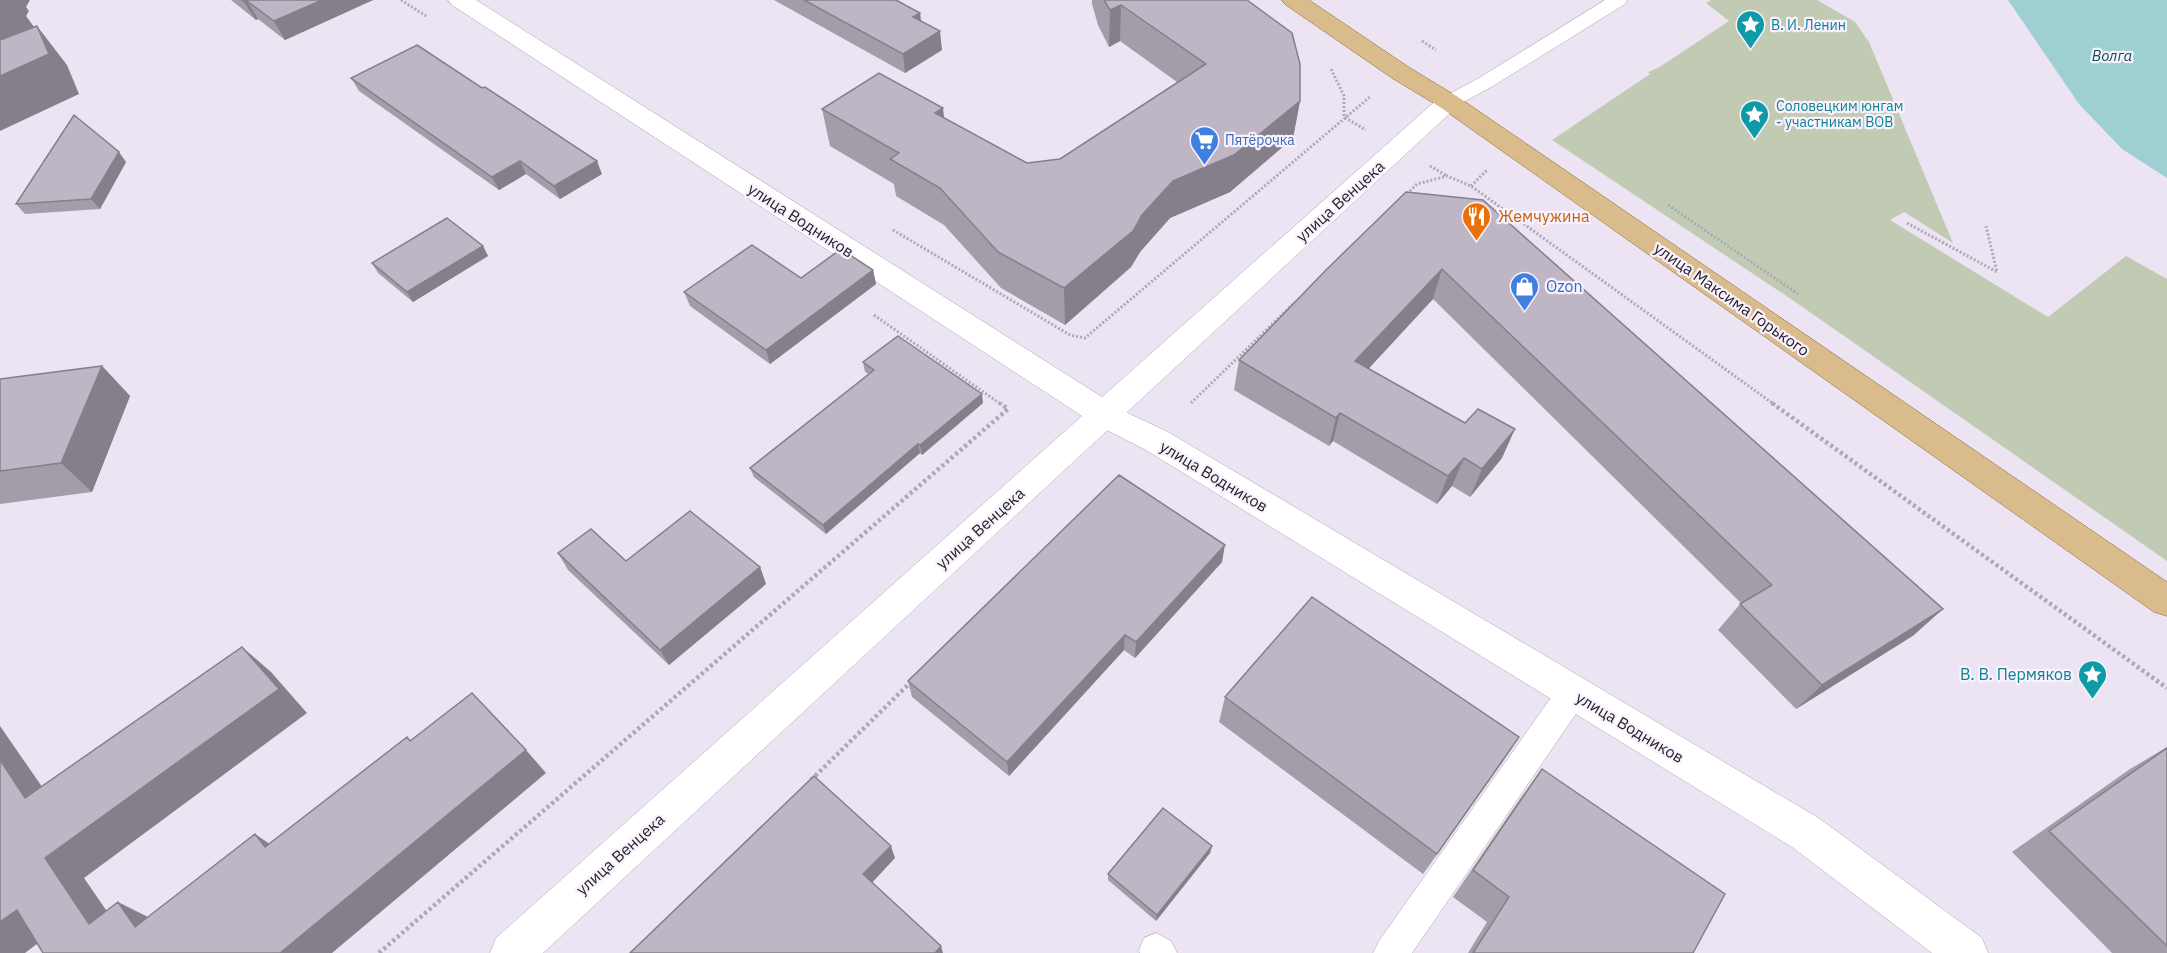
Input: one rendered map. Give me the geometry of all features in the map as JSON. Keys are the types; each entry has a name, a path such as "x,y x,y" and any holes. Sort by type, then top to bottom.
{"main road":[{"name":"улица Максима Горького","path":"1294,0 1401,74 1449,102 2167,601"}],"street":[{"name":"улица Водников","path":"459,0 1104,414 1157,441 1806,833 1967,953"},
{"name":"улица Венцека","path":"511,953 1449,102"}],"lane":[{"path":"1449,102 1486,82 1618,0"},
{"path":"1391,953 1573,692"}],"path":[{"path":"401,0 430,18"},
{"path":"892,230 1070,335 1085,338 1344,117 1434,48"},
{"path":"1330,67 1344,96 1344,117"},
{"path":"1344,117 1447,176 1471,186 2167,687"},
{"path":"1400,200 1417,184 1447,176"},
{"path":"1907,223 1997,272 1986,226"},
{"path":"1191,403 1300,297"},
{"path":"379,953 1008,409 869,312"},
{"path":"803,788 913,680"}],"shaded area":[{"path":"1711,0 1817,0 1855,22 1869,42 1953,243 1904,212 1890,220 2048,317 2126,256 2167,279 2167,561 1791,299 1552,140 1650,74 1648,72 1658,68 1729,21 1706,3"}],"water":[{"name":"Волга","path":"2008,0 2167,0 2167,178 2122,149 2079,104"}],"building":[{"path":"242,0 322,0 274,21 247,1"},
{"path":"804,0 896,0 920,13 913,17 940,31 903,54"},
{"path":"1104,0 1247,0 1292,33 1300,64 1300,101 1234,155 1173,181 1142,215 1133,231 1064,288 998,252 940,188 890,159 899,153 822,109 879,73 943,108 935,113 1027,163 1060,159 1206,64 1121,5 1110,10"},
{"path":"37,26 49,54 0,76 0,40"},
{"path":"417,45 597,161 554,186 520,161 492,177 351,78"},
{"path":"74,115 119,152 91,199 16,204"},
{"path":"1406,192 1483,200 1943,609 1822,685 1740,604 1772,585 1442,269 1355,361 1465,423 1478,409 1515,429 1482,469 1464,458 1448,476 1340,413 1336,418 1239,360"},
{"path":"447,218 483,246 407,292 372,263"},
{"path":"752,245 801,278 841,249 873,270 766,350 684,292"},
{"path":"898,336 982,394 920,445 918,444 823,525 750,468 874,370 863,362"},
{"path":"102,366 61,463 0,471 0,379"},
{"path":"1119,475 1225,545 1136,642 1125,635 1007,762 908,681"},
{"path":"690,511 760,567 660,650 558,553 591,529 626,561"},
{"path":"1312,597 1519,737 1437,854 1225,697"},
{"path":"242,647 279,689 45,858 89,924 118,902 135,927 255,834 265,847 407,737 410,741 472,693 526,750 280,953 43,953 17,910 0,922 0,760 25,798"},
{"path":"2167,748 2167,946 2049,831"},
{"path":"1542,769 1725,894 1693,953 1473,953 1509,897 1473,870"},
{"path":"814,776 891,846 863,874 941,946 935,953 630,953"},
{"path":"1163,808 1212,846 1157,915 1108,874"}],"place":[{"name":"В. И. Ленин","path":"1750,50"},
{"name":"Соловецким юнгам - участникам ВОВ","path":"1755,140"},
{"name":"Пятёрочка","path":"1204,166"},
{"name":"Жемчужина","path":"1477,242"},
{"name":"Ozon","path":"1525,312"},
{"name":"В. В. Пермяков","path":"2093,700"}]}
